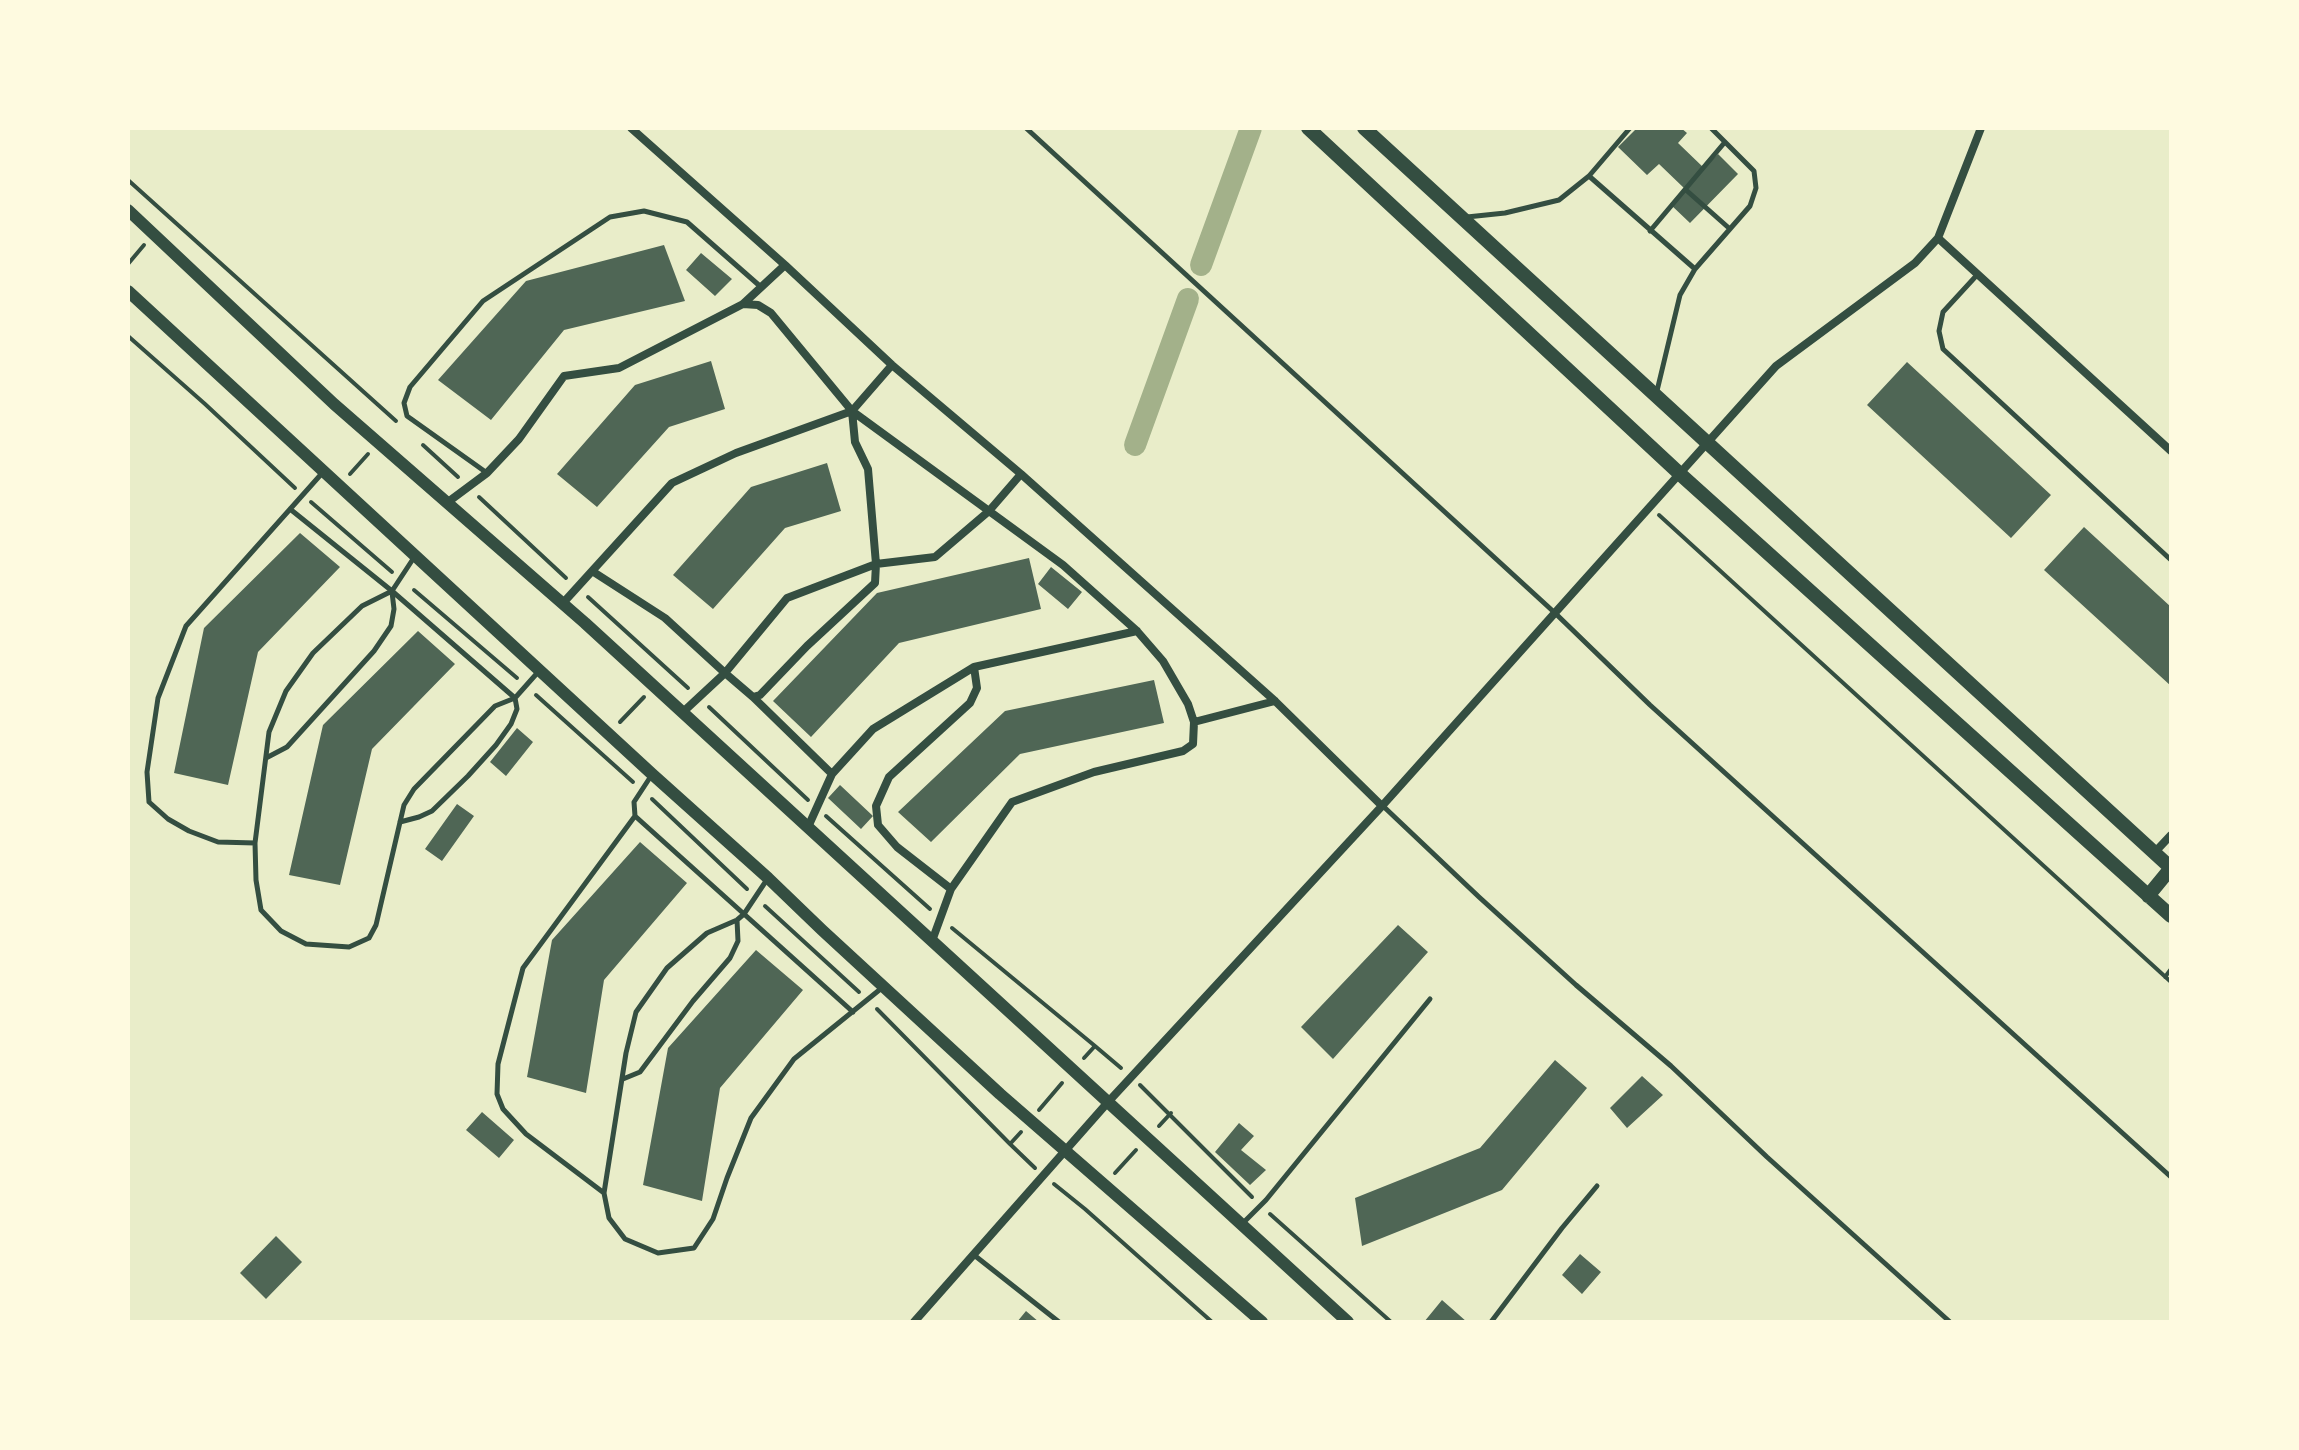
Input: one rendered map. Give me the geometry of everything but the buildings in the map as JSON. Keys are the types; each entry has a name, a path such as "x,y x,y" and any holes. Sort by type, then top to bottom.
{"main road":[{"path":"1308,128 1680,474 2171,916"},
{"path":"1364,128 2155,852 2171,868 2148,896"}],"street":[{"path":"631,128 892,365 1021,474 1275,701 1382,806"},
{"path":"914,1322 1109,1101 1382,806 1776,366 1915,263 1938,238 1981,128"},
{"path":"128,210 378,443 563,603 1348,1322"},
{"path":"1938,238 2171,451"},
{"path":"448,502 487,473 519,439 564,376 619,368 743,304 785,265"},
{"path":"128,291 884,987 1262,1322"},
{"path":"743,304 758,305 771,313 852,411 1063,565 1137,631 1163,661 1188,704 1194,722 1193,744 1183,751 1094,772 1012,802 951,889 932,941"},
{"path":"563,603 672,483 736,453 852,411 892,365"},
{"path":"753,697 760,695 875,583 868,469 855,442 852,411"},
{"path":"683,712 725,673 787,598 876,564 935,557 989,511 1021,474"},
{"path":"592,571 665,618 832,774"},
{"path":"808,827 832,774 873,729 974,667 1137,631"},
{"path":"951,889 897,847 884,833 878,825 876,806 889,777 970,703 977,688 974,667"},
{"path":"1194,722 1275,701"},
{"path":"2155,852 2171,835"}],"lane":[{"path":"1026,128 1555,613 1650,705 2171,1177"},
{"path":"1462,218 1505,213 1559,200 1589,176 1630,128"},
{"path":"1656,395 1680,295 1695,269 1750,206 1756,188 1754,171 1711,128"},
{"path":"1650,231 1725,142"},
{"path":"1589,176 1695,269"},
{"path":"1685,189 1730,229"},
{"path":"487,473 407,416 404,403 410,387 483,301 610,217 644,211 687,222 761,287"},
{"path":"1977,275 1943,312 1939,331 1943,349 2171,560"},
{"path":"255,843 218,842 189,831 168,819 149,802 147,772 158,698 186,626 324,471"},
{"path":"290,509 392,591 515,698 517,709 511,724 468,776 432,811 400,822"},
{"path":"415,556 392,591 362,606 313,653 286,691 269,732 255,843 256,880 261,910 281,931 306,944 349,947 369,938 376,925 404,805 414,789 495,706 515,698 540,671"},
{"path":"265,759 287,747 374,651 391,626 394,609 392,591"},
{"path":"604,1193 526,1134 503,1109 497,1094 498,1064 523,968 635,816 634,802 652,774"},
{"path":"1382,806 1950,1322"},
{"path":"635,816 853,1012"},
{"path":"768,878 744,914 707,933 667,968 636,1012 604,1193 609,1218 625,1239 658,1253 694,1248 713,1219 751,1118 794,1059 884,987"},
{"path":"623,1079 640,1072 730,958 738,941 737,920"},
{"path":"1242,1224 1266,1200 1430,999"},
{"path":"1491,1322 1597,1186"},
{"path":"974,1255 1059,1322"}],"path":[{"path":"128,180 398,423"},
{"path":"128,264 153,234"},
{"path":"128,336 302,495 526,686 642,790 868,1000 1044,1176 1212,1322"},
{"path":"340,486 378,443"},
{"path":"422,444 816,808 941,918 1132,1077"},
{"path":"1650,507 2171,982"},
{"path":"609,734 654,687"},
{"path":"2165,977 2171,969"},
{"path":"1010,1144 1095,1046"},
{"path":"1105,1184 1171,1113"}],"waterway":[{"path":"1201,265 1251,128"},
{"path":"1135,445 1188,299"}]}
